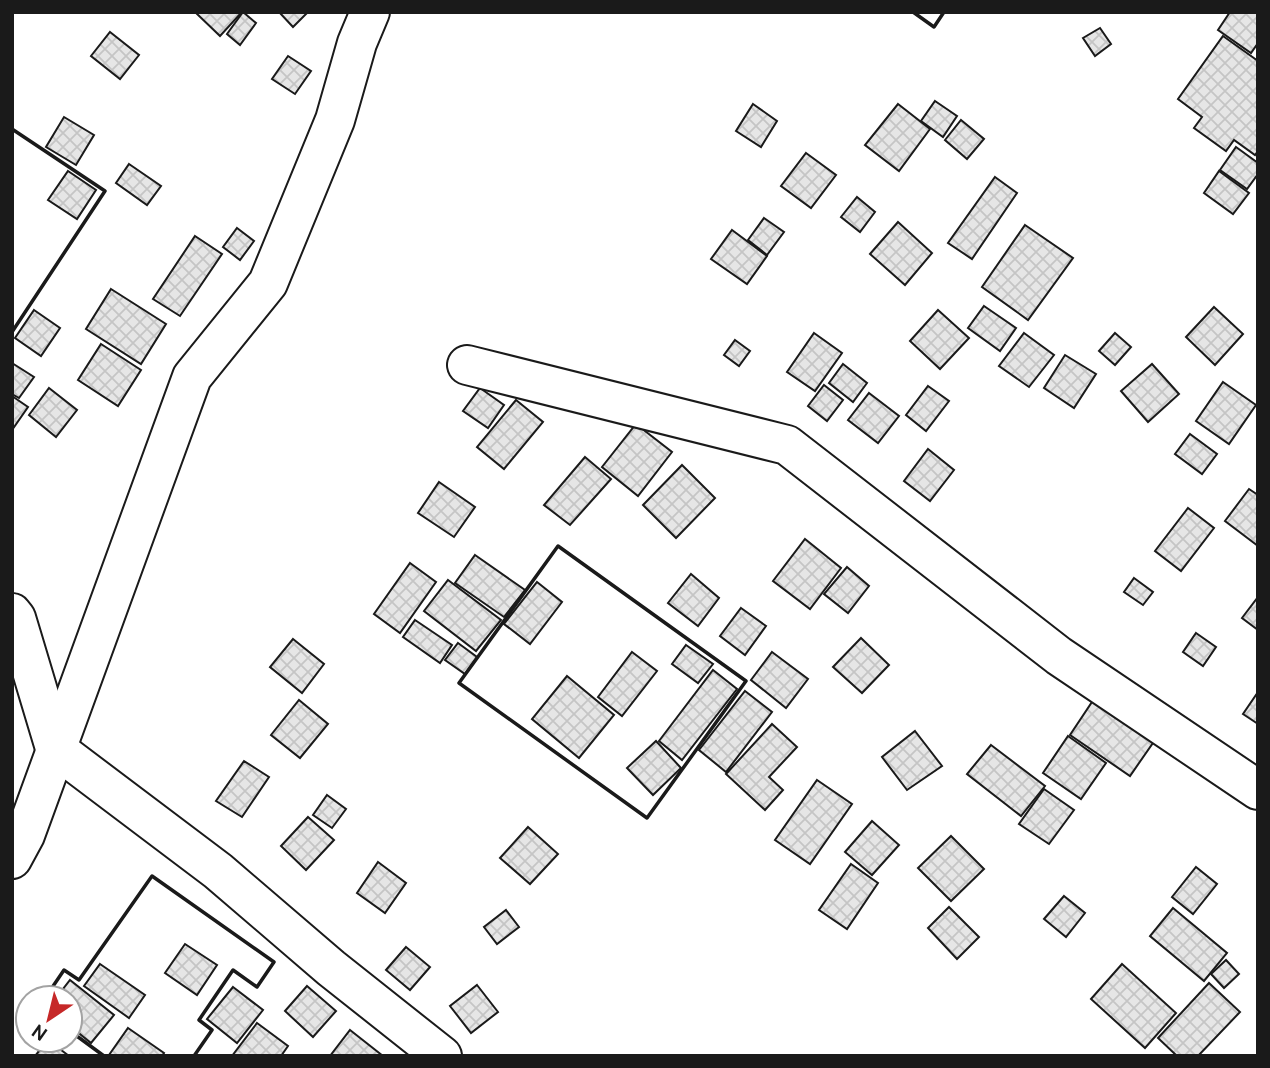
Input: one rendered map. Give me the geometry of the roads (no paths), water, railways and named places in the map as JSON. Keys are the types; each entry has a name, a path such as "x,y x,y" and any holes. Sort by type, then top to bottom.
{"street":[{"path":"12,859 24,835 192,377 268,283 335,121 357,43 370,12"},
{"path":"467,365 787,445 1059,656 1258,790"},
{"path":"12,613 16,618 55,748 218,871 331,968 442,1056"}]}
